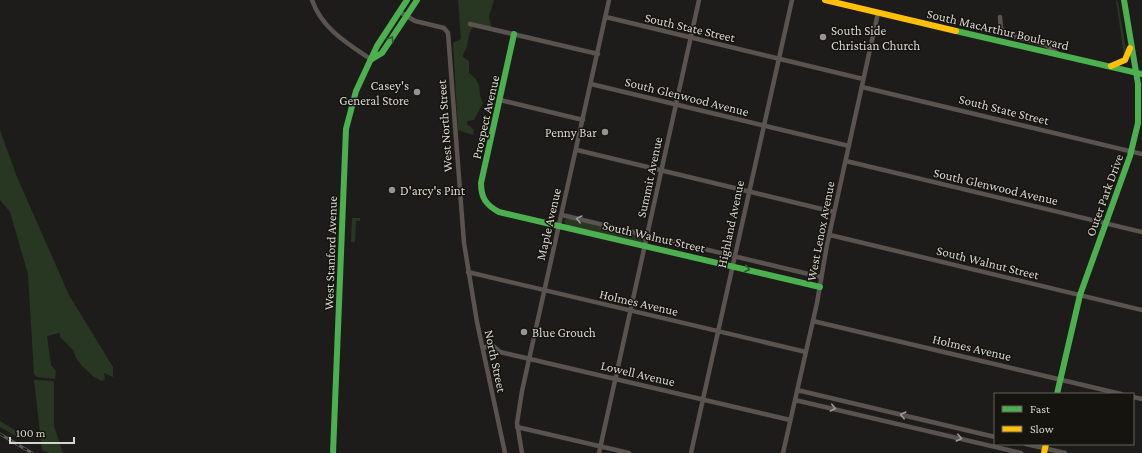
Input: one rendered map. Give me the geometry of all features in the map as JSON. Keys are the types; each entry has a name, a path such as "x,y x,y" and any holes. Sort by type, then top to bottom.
{"street":[{"path":"312,0 320,18 328,28 372,60"},
{"name":"West Stanford Avenue","path":"333,453 345,137 354,97 377,46 407,0"},
{"name":"West Stanford Avenue","path":"372,60 382,53 417,0"},
{"name":"Maple Avenue","path":"522,453 517,427 518,410 610,0"},
{"name":"Summit Avenue","path":"599,453 692,38 699,0"},
{"name":"Highland Avenue","path":"691,453 792,0"},
{"name":"South MacArthur Boulevard","path":"825,0 846,2 878,13 1139,74"},
{"name":"Outer Park Drive","path":"1057,393 1080,295 1131,151 1138,123 1140,97 1139,74 1130,46 1124,0"},
{"name":"West North Street","path":"400,12 419,22 444,28 448,33 458,177 468,272"},
{"name":"West Lenox Avenue","path":"783,453 806,352 815,322 821,277 834,212 878,13"},
{"name":"South State Street","path":"606,17 863,79"},
{"path":"1000,17 1001,28 1006,34 1046,45 1060,55"},
{"path":"470,24 598,54"},
{"name":"Prospect Avenue","path":"486,204 481,196 481,183 514,34"},
{"path":"1108,66 1125,60 1130,46"},
{"name":"South Glenwood Avenue","path":"591,84 849,146"},
{"name":"South State Street","path":"862,87 1142,154"},
{"path":"500,100 583,120"},
{"path":"577,150 662,172 834,212"},
{"name":"South Glenwood Avenue","path":"846,161 1142,232"},
{"name":"South Walnut Street","path":"486,204 499,212 820,287"},
{"name":"South Walnut Street","path":"562,215 821,277"},
{"name":"South Walnut Street","path":"830,235 1142,310"},
{"name":"Holmes Avenue","path":"468,272 631,312 806,352"},
{"name":"North Street","path":"468,272 482,348 505,453"},
{"name":"Holmes Avenue","path":"815,322 1117,393"},
{"name":"Lowell Avenue","path":"482,348 492,345 500,352 790,420"},
{"path":"797,390 994,437"},
{"path":"795,400 1021,453"},
{"path":"921,429 924,420"},
{"path":"517,427 629,453"},
{"path":"1031,445 1065,453"}],"green space":[{"path":"458,0 494,0 489,16 491,27 479,26 472,28 463,55 463,57 469,61 469,73 479,84 480,95 483,103 474,120 467,121 467,124 474,130 473,135 458,130 453,43 461,39"},
{"path":"1116,0 1118,2 1126,50 1124,55"},
{"path":"0,130 17,177 69,295 113,367 113,377 104,373 105,379 102,381 94,377 82,366 76,358 73,350 60,337 60,333 47,336 51,365 56,371 55,379 37,377 34,374 28,274 10,212 0,200"},
{"path":"352,218 360,218 360,221 356,221 355,242 351,242"},
{"path":"567,218 642,236 644,240 641,243 566,225 564,221"},
{"path":"34,380 54,381 54,426 63,453 49,453 42,450"},
{"path":"0,421 21,434 23,438 19,438 0,427"}],"railway":[{"path":"0,434 32,453"}],"traffic: fast":[{"path":"333,453 346,129 356,91 377,46 407,0"},
{"path":"372,59 382,53 417,0"},
{"path":"1057,393 1080,295 1130,156 1138,123 1138,84 1124,0"},
{"path":"956,31 1142,74"},
{"path":"514,34 481,183 483,197 491,207 499,212 820,287"}],"traffic: slow":[{"path":"825,0 956,31"},
{"path":"1111,66 1125,60 1130,48"},
{"path":"1044,453 1046,445"}],"place":[{"name":"South Side Christian Church","path":"823,37"},
{"name":"Casey's General Store","path":"417,92"},
{"name":"Penny Bar","path":"605,132"},
{"name":"D'arcy's Pint","path":"392,190"},
{"name":"Blue Grouch","path":"524,332"}]}
